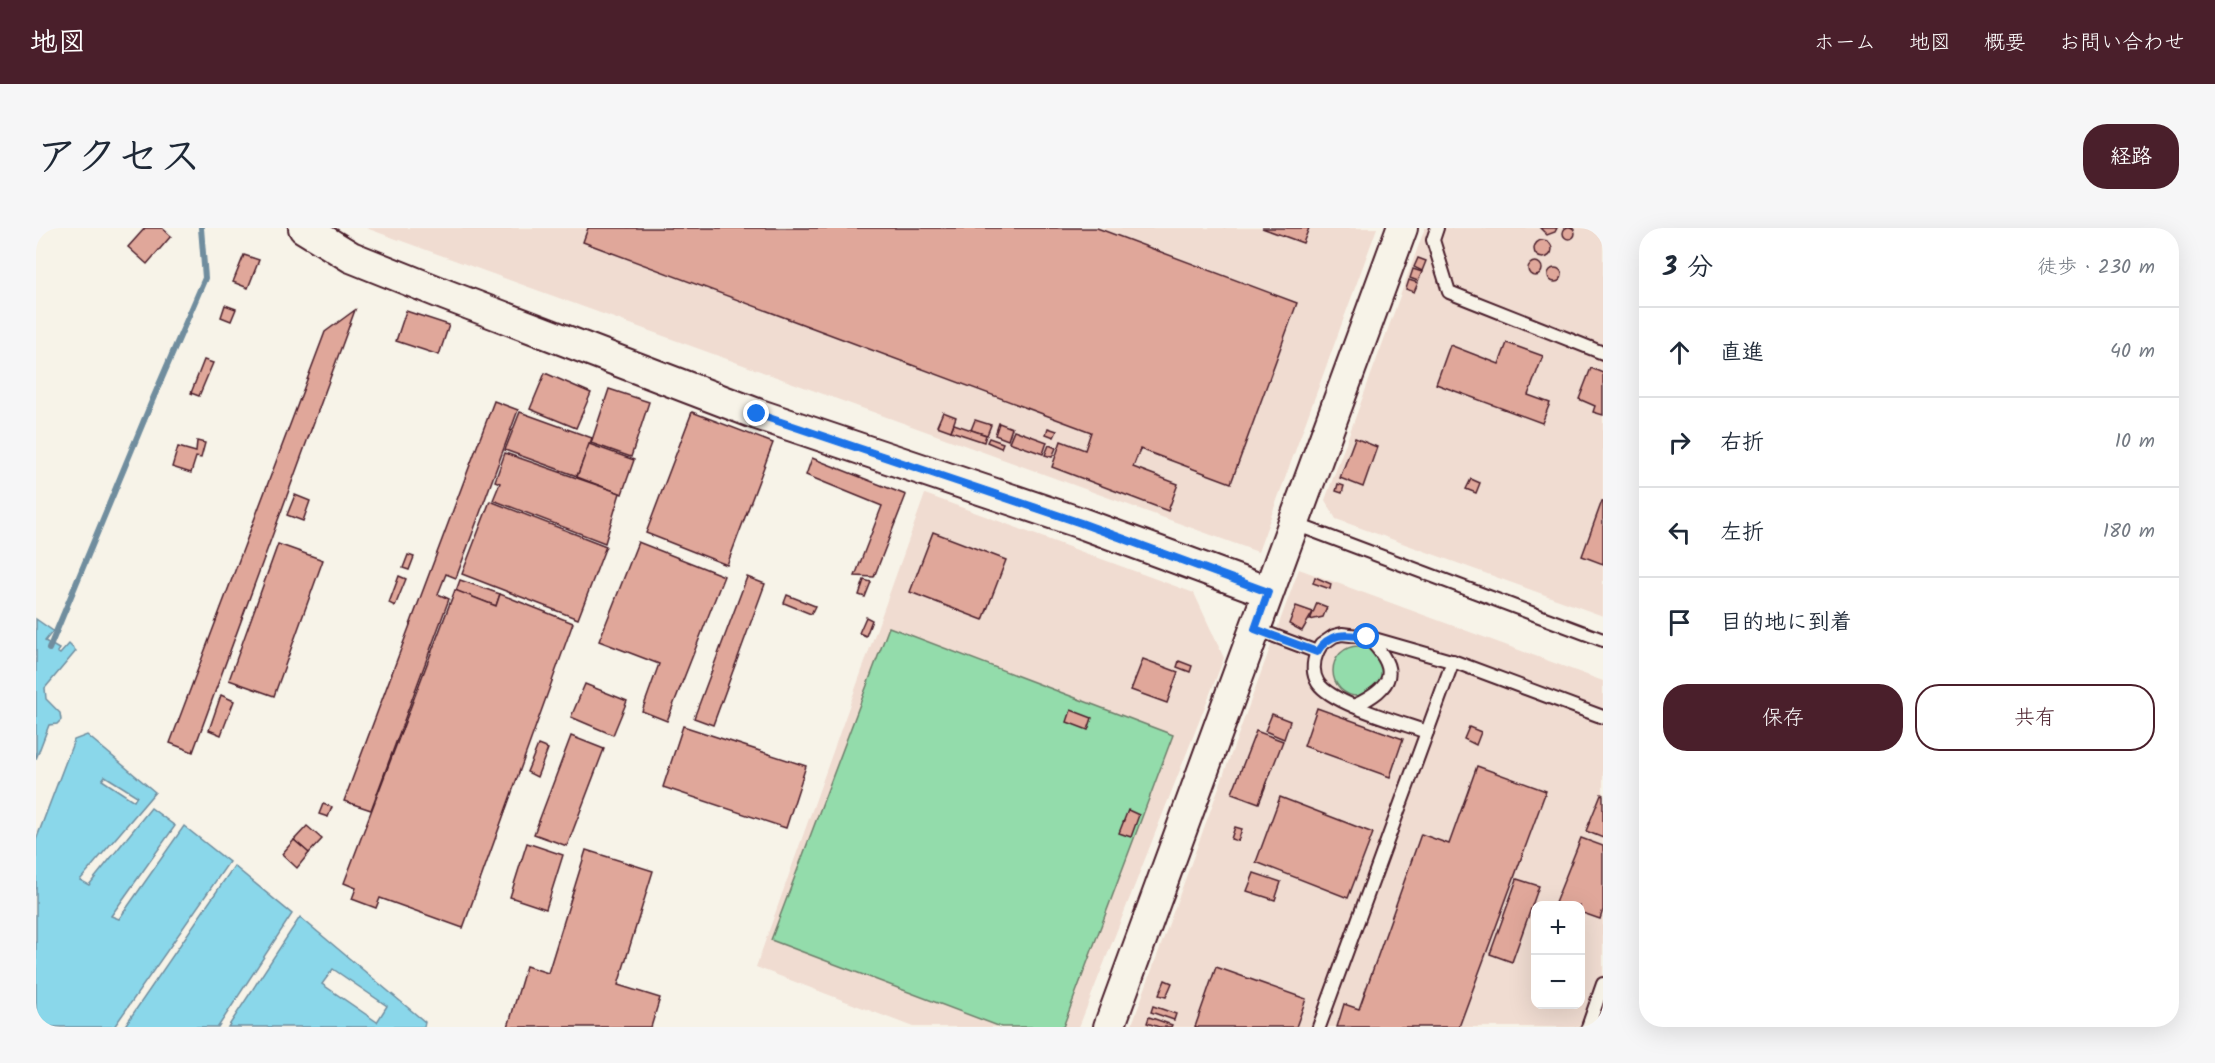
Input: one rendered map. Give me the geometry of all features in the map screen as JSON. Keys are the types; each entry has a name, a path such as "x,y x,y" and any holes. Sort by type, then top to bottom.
{"street":[{"path":"304,228 362,261 757,414 1070,519 1268,592"},
{"path":"1109,1027 1402,228"}],"lane":[{"path":"1437,228 1433,240 1449,292 1603,353"},
{"path":"1294,524 1603,640"},
{"path":"1255,629 1317,652"},
{"path":"1427,732 1354,706 1328,693 1318,682 1314,669 1317,652 1321,645 1334,636 1342,634 1367,637 1453,661 1603,717"},
{"path":"1354,706 1378,693 1388,676 1388,665 1384,656 1367,637"},
{"path":"1319,1027 1453,661"},
{"path":"1588,1027 1603,984"}],"shaded area":[{"path":"366,228 1377,228 1258,552"},
{"path":"1425,228 1603,228 1603,616 1336,519 1325,500"},
{"path":"925,494 1194,593 1224,658 1079,1027 913,1027 756,967"},
{"path":"1299,569 1603,681 1603,1027 1131,1027"}],"green space":[{"path":"889,627 1173,735 1063,1027 1001,1027 771,940"},
{"path":"1358,646 1376,653 1383,671 1376,689 1358,696 1340,689 1333,671 1340,653"}],"water":[{"path":"36,619 53,631 45,641 59,649 57,652 60,654 69,644 76,651 45,688 46,699 60,713 61,720 57,724 49,725 36,759"},
{"path":"87,735 155,792 80,880 89,885 151,808 175,826 111,916 119,919 184,826 229,862 114,1027 36,1027 36,840 74,740","holes":["105,776 137,796 134,801 102,780"]},
{"path":"234,866 292,914 218,1027 124,1027"},
{"path":"300,917 425,1022 424,1027 228,1027","holes":["333,969 387,1006 377,1022 322,984"]}],"building":[{"path":"1571,227 1575,233 1571,239 1567,239 1563,231"},
{"path":"145,228 162,228 171,236 147,264 128,247"},
{"path":"588,228 1097,228 1297,303 1231,483 1140,449 1133,467 1178,484 1168,511 1052,467 1061,441 1085,450 1091,432 583,242"},
{"path":"1262,228 1309,228 1303,243"},
{"path":"1540,228 1557,228 1555,232 1547,235"},
{"path":"1543,240 1549,243 1552,249 1549,255 1543,258 1537,255 1534,249 1537,243"},
{"path":"244,255 259,260 248,288 233,282"},
{"path":"1418,258 1426,261 1422,271 1414,267"},
{"path":"1532,262 1538,262 1542,269 1538,276 1532,276 1528,272 1528,266"},
{"path":"1552,268 1558,268 1562,275 1558,282 1552,282 1548,278 1548,272"},
{"path":"1413,269 1422,272 1418,281 1410,278"},
{"path":"1409,280 1418,283 1414,292 1406,289"},
{"path":"225,305 236,309 231,321 221,317"},
{"path":"355,310 193,752 170,743 325,332"},
{"path":"406,311 449,325 439,355 396,341"},
{"path":"1507,343 1543,356 1528,395 1550,403 1542,423 1436,384 1450,345 1499,364"},
{"path":"204,360 213,363 199,396 191,393"},
{"path":"1591,368 1603,373 1603,415 1593,412 1595,406 1579,399"},
{"path":"545,373 591,393 576,428 530,409"},
{"path":"609,389 649,402 631,457 591,443"},
{"path":"494,401 518,410 456,578 446,574 438,594 449,599 371,810 344,801"},
{"path":"520,412 592,438 577,476 505,450"},
{"path":"692,412 773,443 727,565 646,533"},
{"path":"943,412 956,417 951,431 937,426"},
{"path":"975,420 991,425 987,435 971,430"},
{"path":"999,423 1012,428 1008,440 995,435"},
{"path":"954,424 986,435 984,442 951,431"},
{"path":"1048,428 1057,431 1054,437 1046,434"},
{"path":"1014,430 1047,442 1043,454 1009,442"},
{"path":"989,438 1003,443 1001,448 987,442"},
{"path":"1355,438 1377,447 1363,487 1340,478"},
{"path":"197,441 205,443 201,458 196,457 191,473 172,467 178,447 196,452"},
{"path":"589,444 634,460 622,494 577,477"},
{"path":"1049,445 1056,448 1052,457 1045,455"},
{"path":"505,453 620,493 605,543 493,500 500,483 495,481"},
{"path":"812,458 906,495 874,577 855,576 882,506 806,475"},
{"path":"1471,479 1480,483 1476,493 1466,489"},
{"path":"1338,484 1344,486 1342,493 1336,491"},
{"path":"295,495 310,501 303,521 287,515"},
{"path":"490,501 606,546 578,619 462,574"},
{"path":"1603,501 1603,564 1582,556"},
{"path":"933,532 1006,560 983,620 910,592"},
{"path":"638,542 724,576 667,721 642,711 659,664 599,641"},
{"path":"278,544 323,560 274,696 229,680"},
{"path":"408,555 414,557 409,570 403,568"},
{"path":"399,576 406,579 395,606 389,603"},
{"path":"747,577 765,584 713,725 694,718"},
{"path":"1315,577 1331,584 1330,589 1313,583"},
{"path":"460,580 500,594 496,606 456,591"},
{"path":"864,580 871,582 865,597 859,595"},
{"path":"455,590 496,606 500,594 573,623 463,928 380,898 376,908 352,899 356,888 344,883"},
{"path":"787,595 815,606 811,614 784,603"},
{"path":"1317,603 1327,607 1323,617 1310,620"},
{"path":"1296,606 1313,612 1302,631 1289,624"},
{"path":"866,617 872,620 866,636 859,633"},
{"path":"1143,659 1178,672 1167,703 1131,690"},
{"path":"1179,661 1192,666 1190,672 1177,667"},
{"path":"585,684 627,701 613,735 571,717"},
{"path":"221,695 234,701 221,735 209,730"},
{"path":"1317,708 1403,739 1390,777 1304,746"},
{"path":"1071,710 1092,718 1088,730 1067,722"},
{"path":"1272,714 1290,721 1284,739 1265,731"},
{"path":"683,726 806,766 786,828 663,787"},
{"path":"1469,727 1481,732 1476,745 1464,739"},
{"path":"1256,731 1283,741 1259,803 1232,793"},
{"path":"571,736 604,749 567,846 534,834"},
{"path":"538,745 548,749 537,777 527,772"},
{"path":"1477,766 1546,791 1459,1027 1337,1027 1344,1004 1359,1009 1421,834 1449,844"},
{"path":"1601,794 1603,795 1603,838 1586,831"},
{"path":"1280,797 1373,833 1348,898 1256,862"},
{"path":"323,804 332,807 328,817 319,814"},
{"path":"1128,810 1139,815 1131,837 1119,833"},
{"path":"307,826 322,839 309,853 294,840"},
{"path":"1235,827 1242,829 1238,841 1231,839"},
{"path":"1581,838 1603,846 1603,910 1600,919 1585,914 1585,901 1556,901"},
{"path":"294,840 309,853 297,868 282,854"},
{"path":"527,843 563,855 546,909 510,897"},
{"path":"586,850 653,871 618,985 660,998 651,1027 508,1027 526,966 548,973"},
{"path":"1254,873 1281,882 1275,900 1247,891"},
{"path":"1517,879 1539,886 1534,901 1531,901 1531,909 1512,962 1490,954"},
{"path":"1216,967 1306,999 1296,1027 1195,1027"},
{"path":"1165,980 1172,983 1166,997 1159,995"},
{"path":"1153,1006 1176,1014 1174,1020 1151,1012"},
{"path":"1149,1017 1172,1025 1171,1027 1159,1027 1147,1023"}],"waterway":[{"path":"49,649 205,278 201,228"}],"route":[{"path":"757,414 1081,523 1268,592 1255,629 1286,641 1317,652 1321,645 1334,636 1349,634 1367,637"}]}
